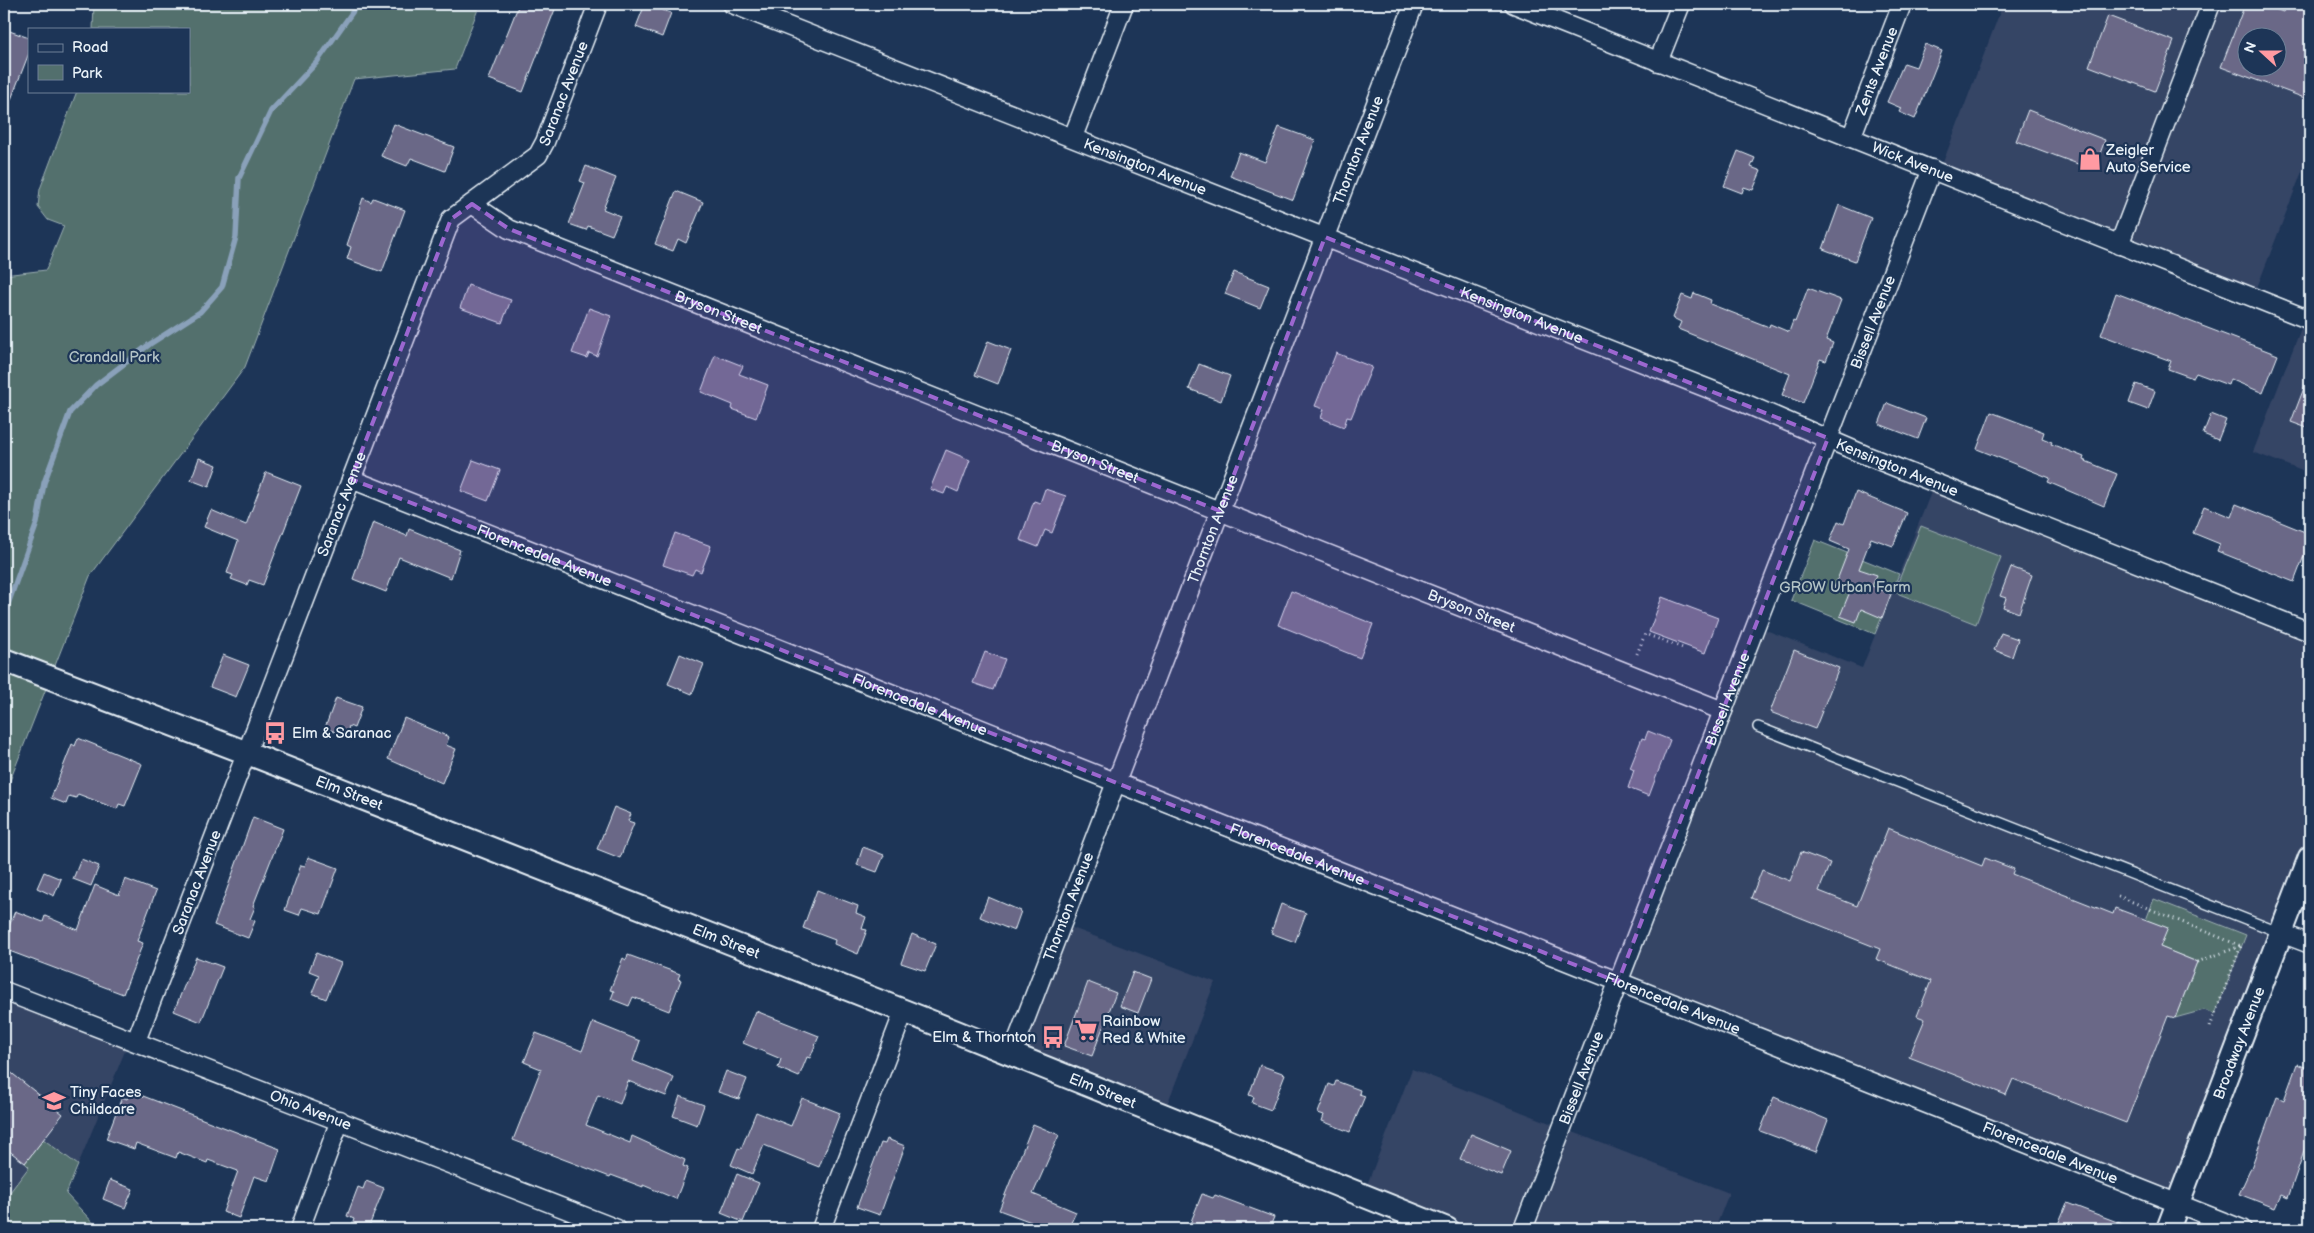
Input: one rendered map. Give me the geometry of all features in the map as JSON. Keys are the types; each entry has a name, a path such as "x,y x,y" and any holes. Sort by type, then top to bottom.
{"street":[{"name":"Saranac Avenue","path":"136,1041 451,219 538,155 598,4"},
{"name":"Kensington Avenue","path":"732,4 1325,237 2310,632"},
{"path":"1073,137 1124,4"},
{"name":"Thornton Avenue","path":"1012,1054 1414,4"},
{"name":"Wick Avenue","path":"1514,4 2310,320"},
{"path":"1658,62 1681,4"},
{"name":"Zents Avenue","path":"1851,138 1902,4"},
{"path":"2119,245 2210,4"},
{"name":"Bissell Avenue","path":"1523,1229 1932,169"},
{"name":"Bryson Street","path":"472,204 509,229 1723,711"},
{"name":"Florencedale Avenue","path":"351,479 2242,1229"},
{"name":"Elm Street","path":"4,660 904,1011 1447,1229"},
{"name":"Broadway Avenue","path":"2168,1229 2310,857"},
{"path":"2281,933 2310,944"},
{"name":"Ohio Avenue","path":"4,991 617,1229"},
{"path":"821,1229 904,1011"},
{"path":"300,1229 340,1120"}],"lane":[{"path":"1758,727 2281,933"}],"path":[{"path":"1637,654 1645,634 1683,648 1684,645"},
{"path":"2118,896 2241,946"},
{"path":"2197,962 2241,946"},
{"path":"2210,1027 2241,946"}],"highlighted area":[{"path":"472,204 509,229 1220,511 1325,237 1828,438 1618,982 351,479 451,219"}],"shaded area":[{"path":"2003,4 2310,4 2310,151 2253,298 1939,173"},
{"path":"2305,318 2310,320 2310,474 2253,452"},
{"path":"1935,482 2310,632 2310,857 2177,1204 1618,982 1756,626 1862,668"},
{"path":"1062,924 1215,982 1163,1115 1012,1054"},
{"name":"Tiny Faces Childcare","path":"4,991 130,1039 66,1194 99,1229 4,1229"},
{"path":"1412,1069 1729,1193 1715,1229 1430,1229 1363,1195"}],"green space":[{"name":"Crandall Park","path":"94,4 480,4 455,69 354,79 245,367 90,576 4,796 4,275 46,270 64,226 48,220 38,207 40,189 77,92 190,92 190,28 93,28"},
{"path":"1921,526 2001,557 1976,624 1894,592"},
{"name":"GROW Urban Farm","path":"1815,540 1899,574 1875,634 1791,600"},
{"path":"2154,899 2246,935 2215,1014 2204,1010 2175,1018 2197,962 2160,947 2167,928 2146,920"},
{"path":"43,1139 78,1165 66,1194 99,1229 4,1229 4,1200 29,1167 25,1163"}],"building":[{"path":"519,4 557,4 523,92 489,79"},
{"path":"645,4 671,13 662,37 636,27"},
{"path":"2245,4 2261,4 2283,12 2287,4 2310,4 2310,100 2251,78 2286,78 2286,28 2236,28 2236,73 2221,67"},
{"path":"2108,16 2174,41 2155,91 2089,66"},
{"path":"4,29 28,38 28,56 5,115"},
{"path":"1925,44 1942,51 1915,119 1899,112 1901,108 1887,102 1904,63 1916,67"},
{"path":"2028,110 2105,140 2094,170 2016,141"},
{"path":"394,124 454,147 445,171 411,158 407,166 381,156"},
{"path":"1279,127 1315,140 1293,200 1230,176 1239,152 1265,162"},
{"path":"1738,151 1755,158 1751,167 1761,171 1753,190 1744,187 1742,193 1724,186"},
{"path":"586,166 616,178 603,209 620,216 612,235 588,226 586,230 569,224 585,183 580,181"},
{"path":"676,191 703,202 686,243 678,239 673,251 655,244"},
{"path":"363,198 371,202 373,198 405,210 382,272 347,259 351,247 347,245"},
{"path":"1839,205 1871,218 1855,261 1823,249"},
{"path":"1234,272 1269,286 1260,308 1225,294"},
{"path":"468,285 511,300 502,323 460,308"},
{"path":"1808,288 1841,300 1826,340 1833,343 1826,361 1820,359 1803,403 1782,395 1790,374 1678,329 1681,322 1673,318 1682,295 1692,299 1694,293 1711,300 1710,304 1769,327 1770,324 1789,332 1793,321 1795,322"},
{"path":"2116,293 2278,355 2263,393 2230,379 2228,385 2196,373 2193,378 2168,369 2171,361 2101,335"},
{"path":"589,308 611,316 597,356 589,353 587,358 572,353"},
{"path":"988,341 1011,350 998,384 975,375"},
{"path":"1336,353 1372,367 1351,418 1347,417 1344,427 1321,418 1324,409 1315,406"},
{"path":"715,355 743,366 739,374 768,385 756,418 732,409 733,405 701,392"},
{"path":"1199,364 1230,376 1221,401 1189,389"},
{"path":"2310,375 2310,429 2291,422"},
{"path":"2136,384 2155,391 2148,410 2129,403"},
{"path":"1887,403 1926,418 1918,439 1879,424"},
{"path":"1991,412 2044,432 2042,438 2052,442 2051,444 2084,457 2083,460 2117,474 2104,506 2048,482 2050,478 1977,449"},
{"path":"2211,414 2226,420 2218,440 2203,434"},
{"path":"946,450 970,460 958,492 947,487 944,494 930,489"},
{"path":"199,458 217,465 209,487 191,480"},
{"path":"473,460 500,470 488,501 461,491"},
{"path":"266,472 301,486 263,585 249,580 247,585 231,579 233,575 227,573 238,541 204,527 211,510 246,525"},
{"path":"1045,489 1066,496 1052,533 1045,530 1038,547 1020,540 1034,501 1040,503"},
{"path":"1856,492 1907,513 1893,546 1871,538 1859,569 1877,575 1872,586 1891,594 1882,618 1861,609 1856,622 1840,616 1849,594 1834,588 1849,549 1830,541 1838,521 1844,524"},
{"path":"2236,504 2310,534 2310,558 2304,556 2294,582 2217,551 2220,544 2193,533 2204,506 2231,517"},
{"path":"373,522 407,536 409,529 460,550 451,578 399,557 386,592 353,579"},
{"path":"675,533 711,546 701,572 695,569 692,575 663,565"},
{"path":"2011,567 2032,575 2019,613 2003,607 2006,598 2000,596"},
{"path":"1291,591 1373,624 1360,658 1278,625"},
{"path":"1662,597 1718,618 1705,653 1649,632"},
{"path":"2001,633 2018,639 2012,657 1994,650"},
{"path":"1794,650 1839,668 1815,729 1770,712"},
{"path":"985,652 1005,659 993,690 973,683"},
{"path":"680,654 704,664 692,694 668,684"},
{"path":"223,655 249,665 236,697 210,687"},
{"path":"336,698 362,707 354,728 349,726 346,736 325,728"},
{"path":"404,718 449,737 446,745 456,749 442,783 388,759"},
{"path":"1648,731 1670,740 1649,796 1628,788 1634,770 1630,768 1642,738 1645,739"},
{"path":"78,738 142,764 125,806 119,804 117,809 78,794 76,798 69,796 66,804 51,798 72,744 75,746"},
{"path":"614,807 631,814 628,821 634,823 620,858 597,849"},
{"path":"253,817 283,829 253,906 255,907 250,919 255,921 248,938 214,925"},
{"path":"1888,828 1982,866 1985,858 2014,869 2012,874 2113,914 2115,908 2168,928 2160,947 2197,962 2175,1018 2168,1016 2126,1123 2013,1079 2006,1095 1909,1057 1925,1019 1917,1016 1931,981 1876,959 1880,949 1751,898 1762,870 1790,881 1801,852 1830,863 1819,891 1857,906"},
{"path":"863,847 884,855 877,872 857,865"},
{"path":"308,857 338,868 321,914 302,908 299,915 285,910 301,865 305,866"},
{"path":"81,859 99,866 91,886 73,879"},
{"path":"44,872 61,879 54,896 37,888"},
{"path":"125,879 156,891 137,941 143,943 123,994 4,949 4,939 15,911 43,922 45,916 78,930 95,885 119,895"},
{"path":"817,890 858,906 856,913 866,917 862,929 867,930 858,954 834,944 835,940 803,928"},
{"path":"988,897 1021,911 1014,931 980,917"},
{"path":"1281,904 1306,913 1295,942 1271,933"},
{"path":"912,934 936,944 925,971 901,963"},
{"path":"316,953 341,963 326,999 312,993 319,975 309,971"},
{"path":"628,955 680,974 678,979 681,980 669,1011 633,997 629,1006 611,999 614,991 610,990 623,958 626,960"},
{"path":"196,957 223,967 201,1022 174,1011"},
{"path":"1133,972 1151,979 1138,1013 1120,1006"},
{"name":"Rainbow Red & White","path":"1088,982 1116,993 1092,1056 1064,1046"},
{"path":"756,1011 819,1036 810,1058 807,1057 799,1077 778,1068 781,1059 743,1043"},
{"path":"593,1022 640,1041 633,1061 674,1078 666,1096 628,1081 620,1104 598,1095 586,1125 630,1143 632,1136 685,1160 683,1166 688,1168 676,1199 643,1185 643,1187 611,1175 610,1177 513,1140 541,1069 524,1062 536,1033 582,1051"},
{"path":"2297,1064 2310,1069 2310,1134 2288,1198 2281,1195 2275,1208 2239,1194 2251,1168 2277,1097 2284,1100"},
{"path":"1260,1065 1285,1074 1271,1110 1252,1103 1254,1097 1249,1095"},
{"path":"4,1067 63,1114 25,1163 4,1147"},
{"path":"726,1071 747,1079 739,1099 718,1092"},
{"path":"1336,1081 1360,1090 1359,1094 1365,1096 1350,1132 1322,1121 1324,1115 1318,1113 1329,1084 1334,1086"},
{"path":"130,1091 280,1149 269,1181 254,1176 239,1218 223,1212 238,1171 208,1160 207,1163 178,1152 176,1158 136,1143 134,1149 106,1139 122,1097 127,1099"},
{"path":"680,1096 704,1105 697,1125 673,1116"},
{"path":"1774,1097 1828,1120 1816,1152 1760,1131"},
{"path":"802,1098 840,1113 819,1167 764,1145 752,1174 731,1165 738,1148 741,1149 756,1112 791,1126"},
{"path":"1033,1124 1059,1135 1033,1194 1076,1212 1068,1229 1050,1229 999,1210"},
{"path":"1471,1134 1511,1151 1501,1175 1460,1159"},
{"path":"887,1139 905,1146 880,1215 857,1207 881,1143 885,1144"},
{"path":"737,1174 759,1183 743,1222 721,1213"},
{"path":"110,1180 133,1189 125,1208 103,1199"},
{"path":"366,1181 384,1188 368,1229 351,1229 354,1219 347,1216 358,1187 363,1189"},
{"path":"1202,1194 1213,1198 1215,1195 1274,1217 1269,1229 1188,1229"},
{"path":"2067,1203 2133,1228 2133,1229 2056,1229"}],"waterway":[{"path":"4,615 37,523 44,483 70,412 96,385 150,344 200,312 222,287 236,237 239,178 271,111 317,62 358,4"}],"place":[{"name":"Zeigler Auto Service","path":"2090,159"},
{"name":"Elm & Saranac","path":"275,733"},
{"name":"Rainbow Red & White","path":"1086,1030"},
{"name":"Elm & Thornton","path":"1053,1037"},
{"name":"Tiny Faces Childcare","path":"54,1101"}]}
